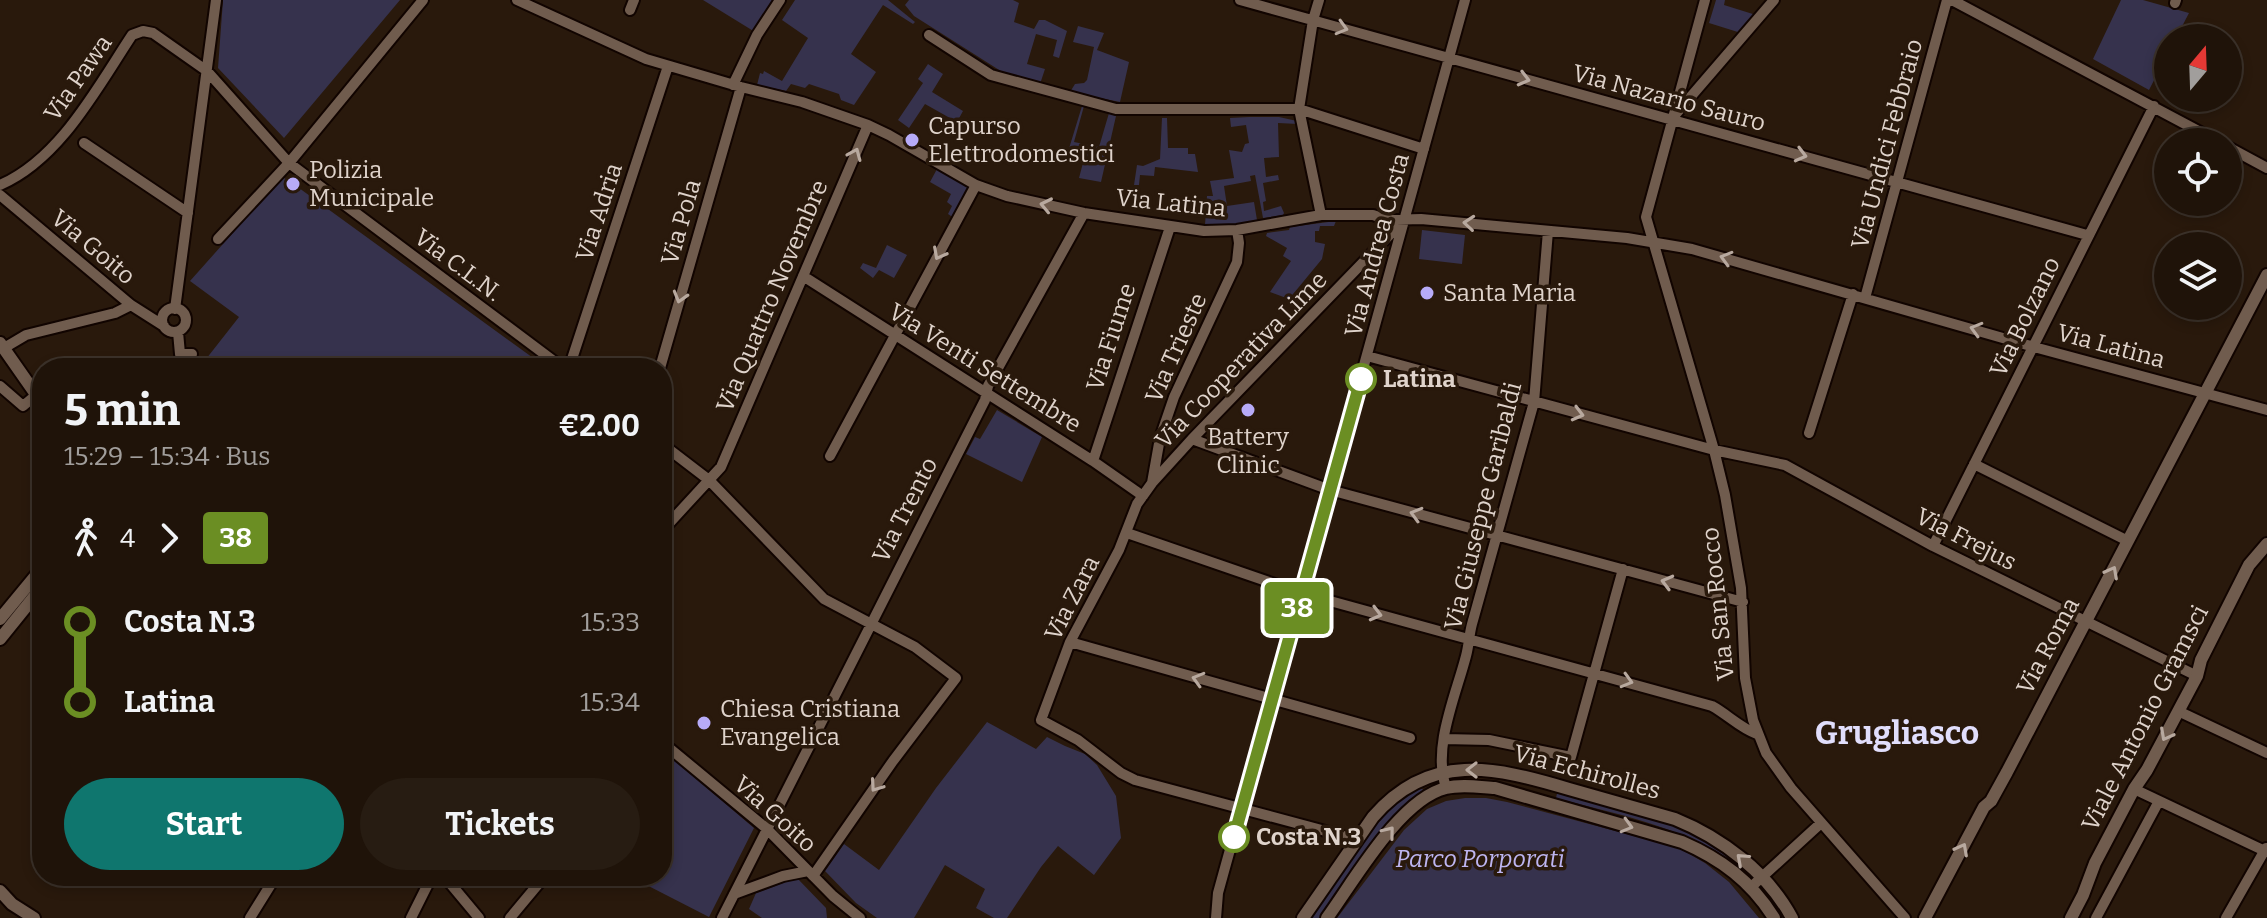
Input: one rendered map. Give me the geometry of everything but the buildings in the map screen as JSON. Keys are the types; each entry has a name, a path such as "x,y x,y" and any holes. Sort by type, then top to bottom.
{"street":[{"path":"175,309 216,0"},
{"path":"218,239 289,163 423,0"},
{"name":"Via Latina","path":"517,0 646,59 802,102 868,125 976,185 1007,196 1084,213 1204,231 1237,230 1321,215 1373,215 1388,220 1421,219 1654,241 2267,410"},
{"name":"Via Pola","path":"663,358 737,86 757,35 780,0"},
{"name":"Via Nazario Sauro","path":"1240,0 2087,235"},
{"path":"1319,0 1299,109 1321,215"},
{"name":"Via Andrea Costa","path":"1216,918 1218,893 1465,0"},
{"name":"Via San Rocco","path":"1705,0 1646,211 1647,225 1714,450 1733,531 1743,602 1745,678 1757,734 1780,774 1905,918"},
{"path":"1671,119 1774,0"},
{"path":"1950,0 2154,106"},
{"name":"Via Undici Febbraio","path":"1865,298 1950,0"},
{"name":"Via Pawa","path":"0,185 24,172 67,132 132,35 143,31 153,33"},
{"name":"Via C.L.N.","path":"153,33 207,71 289,163 551,358"},
{"path":"929,35 991,75 1116,109 1299,109 1424,149"},
{"name":"Via Adria","path":"572,358 668,66"},
{"name":"Via Bolzano","path":"1933,546 2154,106"},
{"path":"2165,112 2194,128"},
{"name":"Via Quattro Novembre","path":"672,520 721,467 868,125"},
{"path":"84,143 188,213"},
{"path":"2242,155 2267,168"},
{"path":"830,456 976,185"},
{"name":"Via Goito","path":"0,195 131,305 164,326"},
{"name":"Via Trento","path":"722,918 987,394 988,386 1084,213"},
{"name":"Via Cooperativa Lime","path":"1143,496 1192,439 1405,219"},
{"name":"Via Fiume","path":"1093,461 1170,227"},
{"name":"Via Trieste","path":"1152,483 1160,438 1174,397 1237,262 1237,230"},
{"name":"Via Giuseppe Garibaldi","path":"1446,787 1441,772 1444,739 1534,402 1548,231"},
{"path":"2206,392 2267,275"},
{"name":"Via Venti Settembre","path":"803,276 1143,496"},
{"path":"1809,433 1853,294"},
{"path":"32,389 2,346 26,335 115,313 131,305"},
{"path":"175,309 182,312 185,319 184,327 178,332 170,331 162,319 165,313 175,309"},
{"path":"178,332 180,354 192,354"},
{"name":"Via Frejus","path":"1367,356 1714,450 1785,465 1933,546 2197,676"},
{"path":"0,386 23,406 32,402"},
{"name":"Via Roma","path":"1925,918 1984,807 1991,801 2206,392"},
{"path":"1192,439 1330,490 1743,602"},
{"path":"672,452 709,480 824,599 915,647 956,678 810,874 783,876 734,894"},
{"path":"1974,464 2128,541"},
{"name":"Via Zara","path":"1143,496 1070,642 1041,720 1078,740 1135,780 1242,809"},
{"path":"1127,533 1301,593 1712,706 1757,734"},
{"name":"Viale Antonio Gramsci","path":"2071,918 2095,863 2197,676 2201,660 2249,565 2267,544"},
{"path":"1444,739 1489,740 1571,757 1623,569"},
{"path":"0,619 32,580"},
{"path":"0,639 32,599"},
{"path":"1070,642 1410,738"},
{"path":"2178,711 2267,753"},
{"name":"Via Goito","path":"672,750 767,829 810,874 860,918"},
{"name":"Via Echirolles","path":"1303,918 1385,803 1410,786 1441,772 1469,769 1508,772 1675,819 1710,835 1761,877 1792,918"},
{"path":"1327,918 1401,818 1422,798 1446,787"},
{"name":"Via Echirolles","path":"1446,787 1495,788 1671,838 1709,854 1732,870 1766,905 1774,918"},
{"path":"2134,789 2266,850 2226,918"},
{"name":"Viale Antonio Gramsci","path":"2096,918 2159,801"},
{"path":"1242,809 1344,836"},
{"path":"1750,888 1821,823"},
{"path":"250,918 270,886"},
{"path":"411,918 427,886"},
{"path":"452,886 479,918"},
{"path":"510,918 537,886"},
{"path":"0,891 6,901 34,918"}],"green space":[{"path":"223,0 400,0 284,138 218,68"},
{"path":"703,0 775,0 755,32"},
{"path":"795,0 888,0 915,22 913,24 883,5 851,54 876,72 854,105 841,100 839,94 809,84 805,88 791,84 786,91 757,85 760,73 764,71 782,81 808,38 782,20"},
{"path":"909,0 1013,0 1019,3 1014,22 1034,29 1039,20 1045,20 1067,31 1059,58 1053,56 1057,40 1036,34 1027,64 1045,69 1040,84 1007,75 914,16 905,5"},
{"path":"1716,0 1725,0 1724,5 1756,15 1741,33 1709,23"},
{"path":"2121,0 2143,0 2189,13 2183,24 2154,24 2154,80 2149,90 2093,59"},
{"path":"1078,26 1104,33 1097,50 1129,62 1120,102 1070,92 1075,84 1087,80 1094,47 1073,42"},
{"path":"928,64 943,74 932,92 963,111 957,122 925,104 909,128 898,120 923,83 918,79"},
{"path":"1082,106 1074,142 1099,147 1109,113 1116,116 1101,182 1079,178 1084,159 1067,155"},
{"path":"1279,117 1297,121 1298,124 1278,123 1279,157 1264,158 1266,177 1278,175 1279,180 1263,183 1264,211 1281,206 1284,213 1263,218 1255,175 1250,176 1251,181 1224,186 1227,206 1254,202 1257,220 1205,225 1207,196 1213,196 1210,181 1234,178 1229,150 1242,152 1245,144 1249,143 1246,125 1231,127 1230,118"},
{"path":"1162,118 1167,118 1168,148 1188,148 1188,154 1195,154 1198,172 1155,167 1154,176 1140,175 1139,185 1134,185 1137,165 1143,166 1160,159"},
{"path":"937,169 969,188 954,218 948,214 952,206 947,202 951,194 930,182"},
{"path":"280,180 288,180 533,358 207,358 239,317 190,281"},
{"path":"1336,221 1334,226 1320,226 1319,231 1315,231 1315,242 1325,244 1322,259 1289,299 1270,292 1291,261 1283,256 1287,248 1266,236 1267,233"},
{"path":"1422,230 1465,235 1462,264 1419,259"},
{"path":"887,245 907,255 894,278 879,270 873,278 860,268 863,263 876,268"},
{"path":"997,410 1042,437 1022,482 966,454 975,437 980,439"},
{"path":"987,722 1036,749 1047,737 1085,754 1097,765 1116,796 1121,838 1094,875 1058,846 1007,918 994,918 976,908 985,889 945,865 914,918 877,918 856,903 825,871 844,844 879,870"},
{"path":"672,758 754,828 709,917 649,886 672,886"},
{"path":"1421,786 1425,794 1383,830 1321,918 1309,918 1374,828 1389,811"},
{"path":"1558,789 1666,818 1739,858 1733,865 1714,851 1671,831 1556,798"},
{"name":"Parco Porporati","path":"1465,798 1507,802 1679,848 1729,882 1759,918 1337,918 1404,830 1427,809 1446,801"},
{"path":"797,878 826,908 827,918 762,918 749,909 756,893"}],"bus line":[{"name":"38","path":"1234,837 1361,379"}],"place":[{"name":"Capurso Elettrodomestici","path":"912,140"},
{"name":"Polizia Municipale","path":"293,184"},
{"name":"Santa Maria","path":"1427,293"},
{"name":"Latina","path":"1361,379"},
{"name":"Battery Clinic","path":"1248,410"},
{"name":"Chiesa Cristiana Evangelica","path":"704,723"},
{"name":"Costa N.3","path":"1234,837"}],"district":[{"name":"Grugliasco","path":"1897,733"}]}
